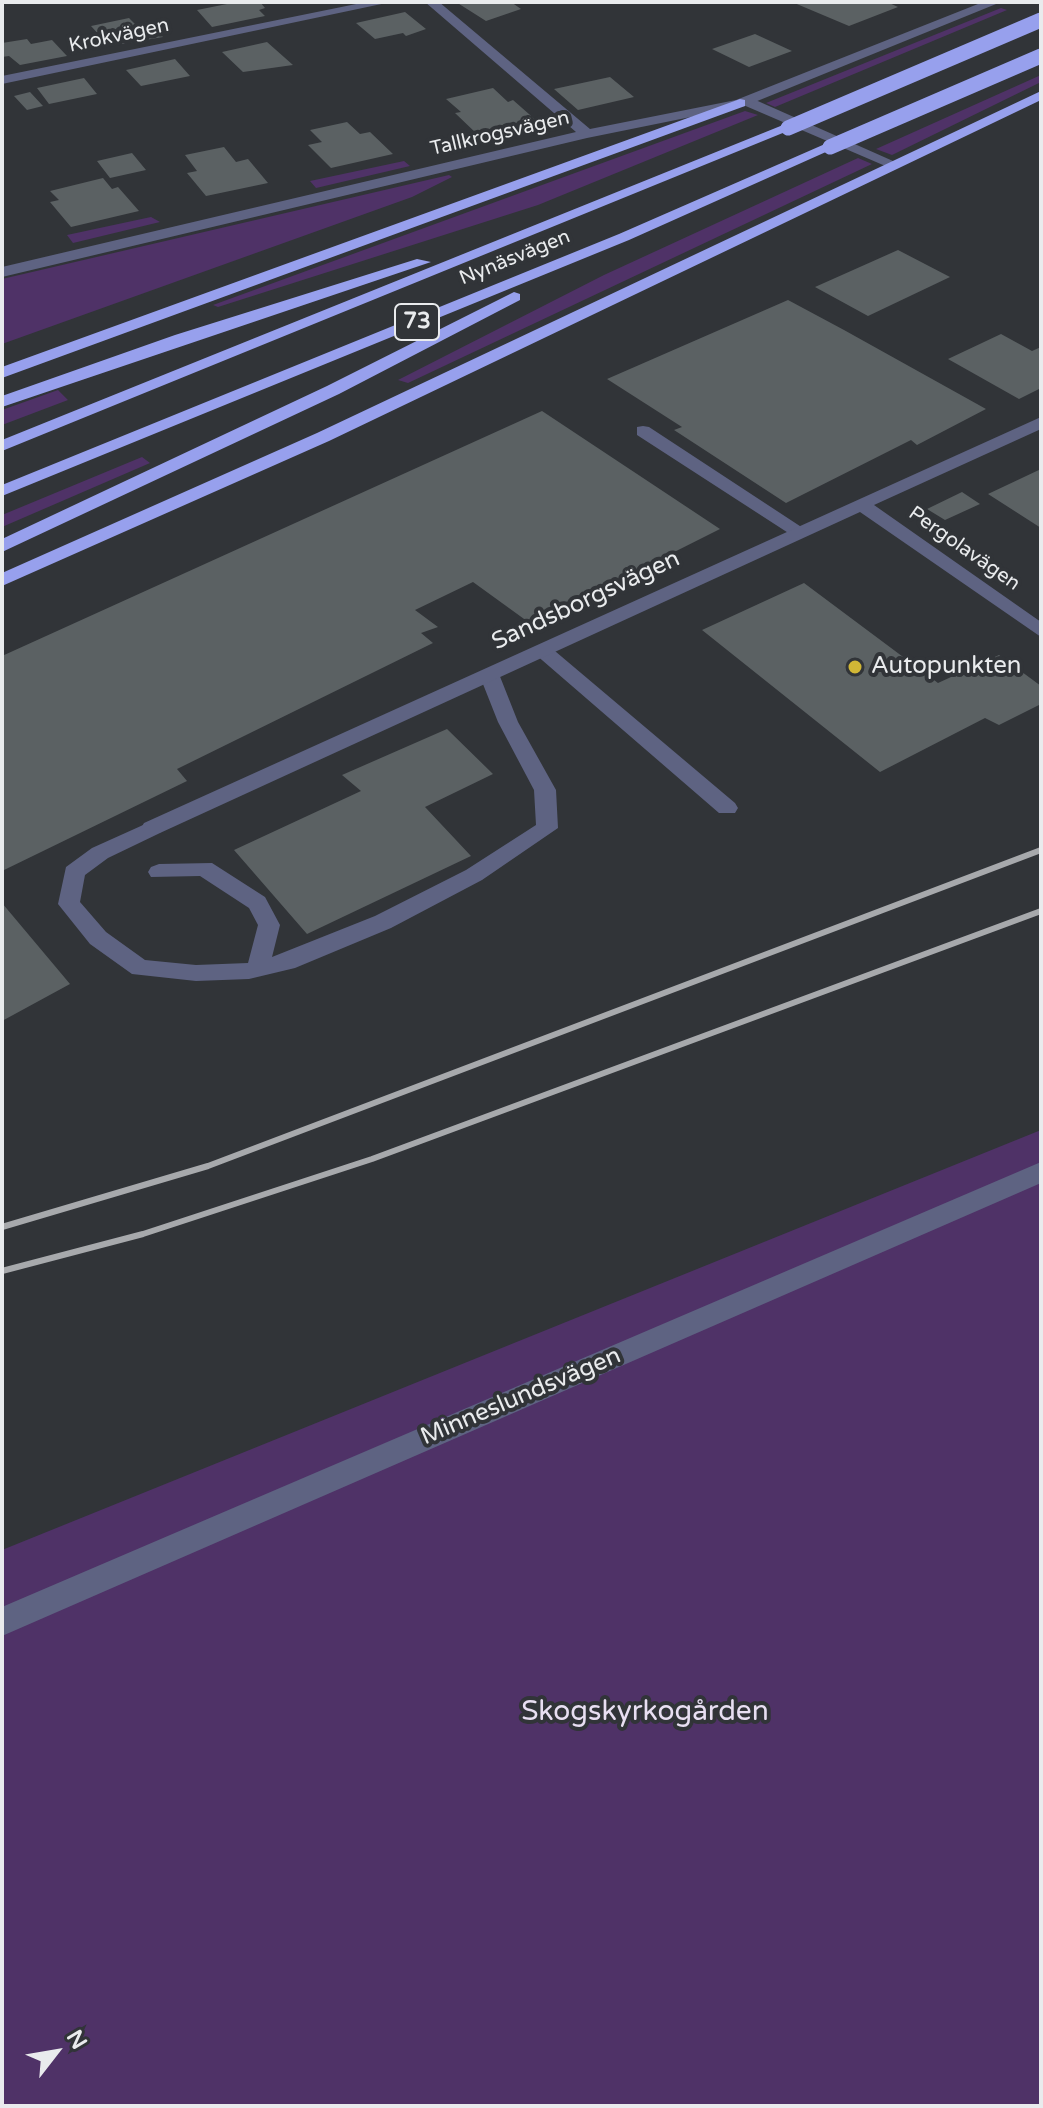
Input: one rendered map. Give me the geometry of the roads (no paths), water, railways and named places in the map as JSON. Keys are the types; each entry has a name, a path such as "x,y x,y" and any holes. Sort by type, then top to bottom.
{"highway":[{"name":"Nynäsvägen","path":"2,446 560,222 1041,20"},
{"name":"Nynäsvägen","path":"2,491 624,237 1041,56"},
{"path":"2,580 323,437 1041,95"},
{"path":"2,373 743,102"},
{"path":"2,402 344,285 560,222"},
{"path":"2,546 333,390 624,237"}],"street":[{"name":"Krokvägen","path":"2,80 385,2"},
{"path":"431,2 587,134"},
{"name":"Tallkrogsvägen","path":"2,272 587,134 743,102 995,2"},
{"path":"743,102 895,165"},
{"name":"Sandsborgsvägen","path":"258,969 196,973 140,968 98,938 69,904 74,872 100,853 152,828 1041,422"},
{"path":"643,431 800,532"},
{"name":"Pergolavägen","path":"861,504 1041,631"},
{"path":"542,650 727,808"},
{"path":"159,872 204,868 257,903 269,925 258,969 287,962 383,922 474,875 547,828 545,790 508,722 489,674"},
{"name":"Minneslundsvägen","path":"2,1622 1041,1172"}],"railway":[{"path":"2,1227 208,1166 1041,850"},
{"path":"2,1271 143,1234 372,1159 1041,911"}],"place":[{"name":"Autopunkten","path":"855,667"}],"park label":[{"name":"Skogskyrkogården","path":"645,1713"}]}
